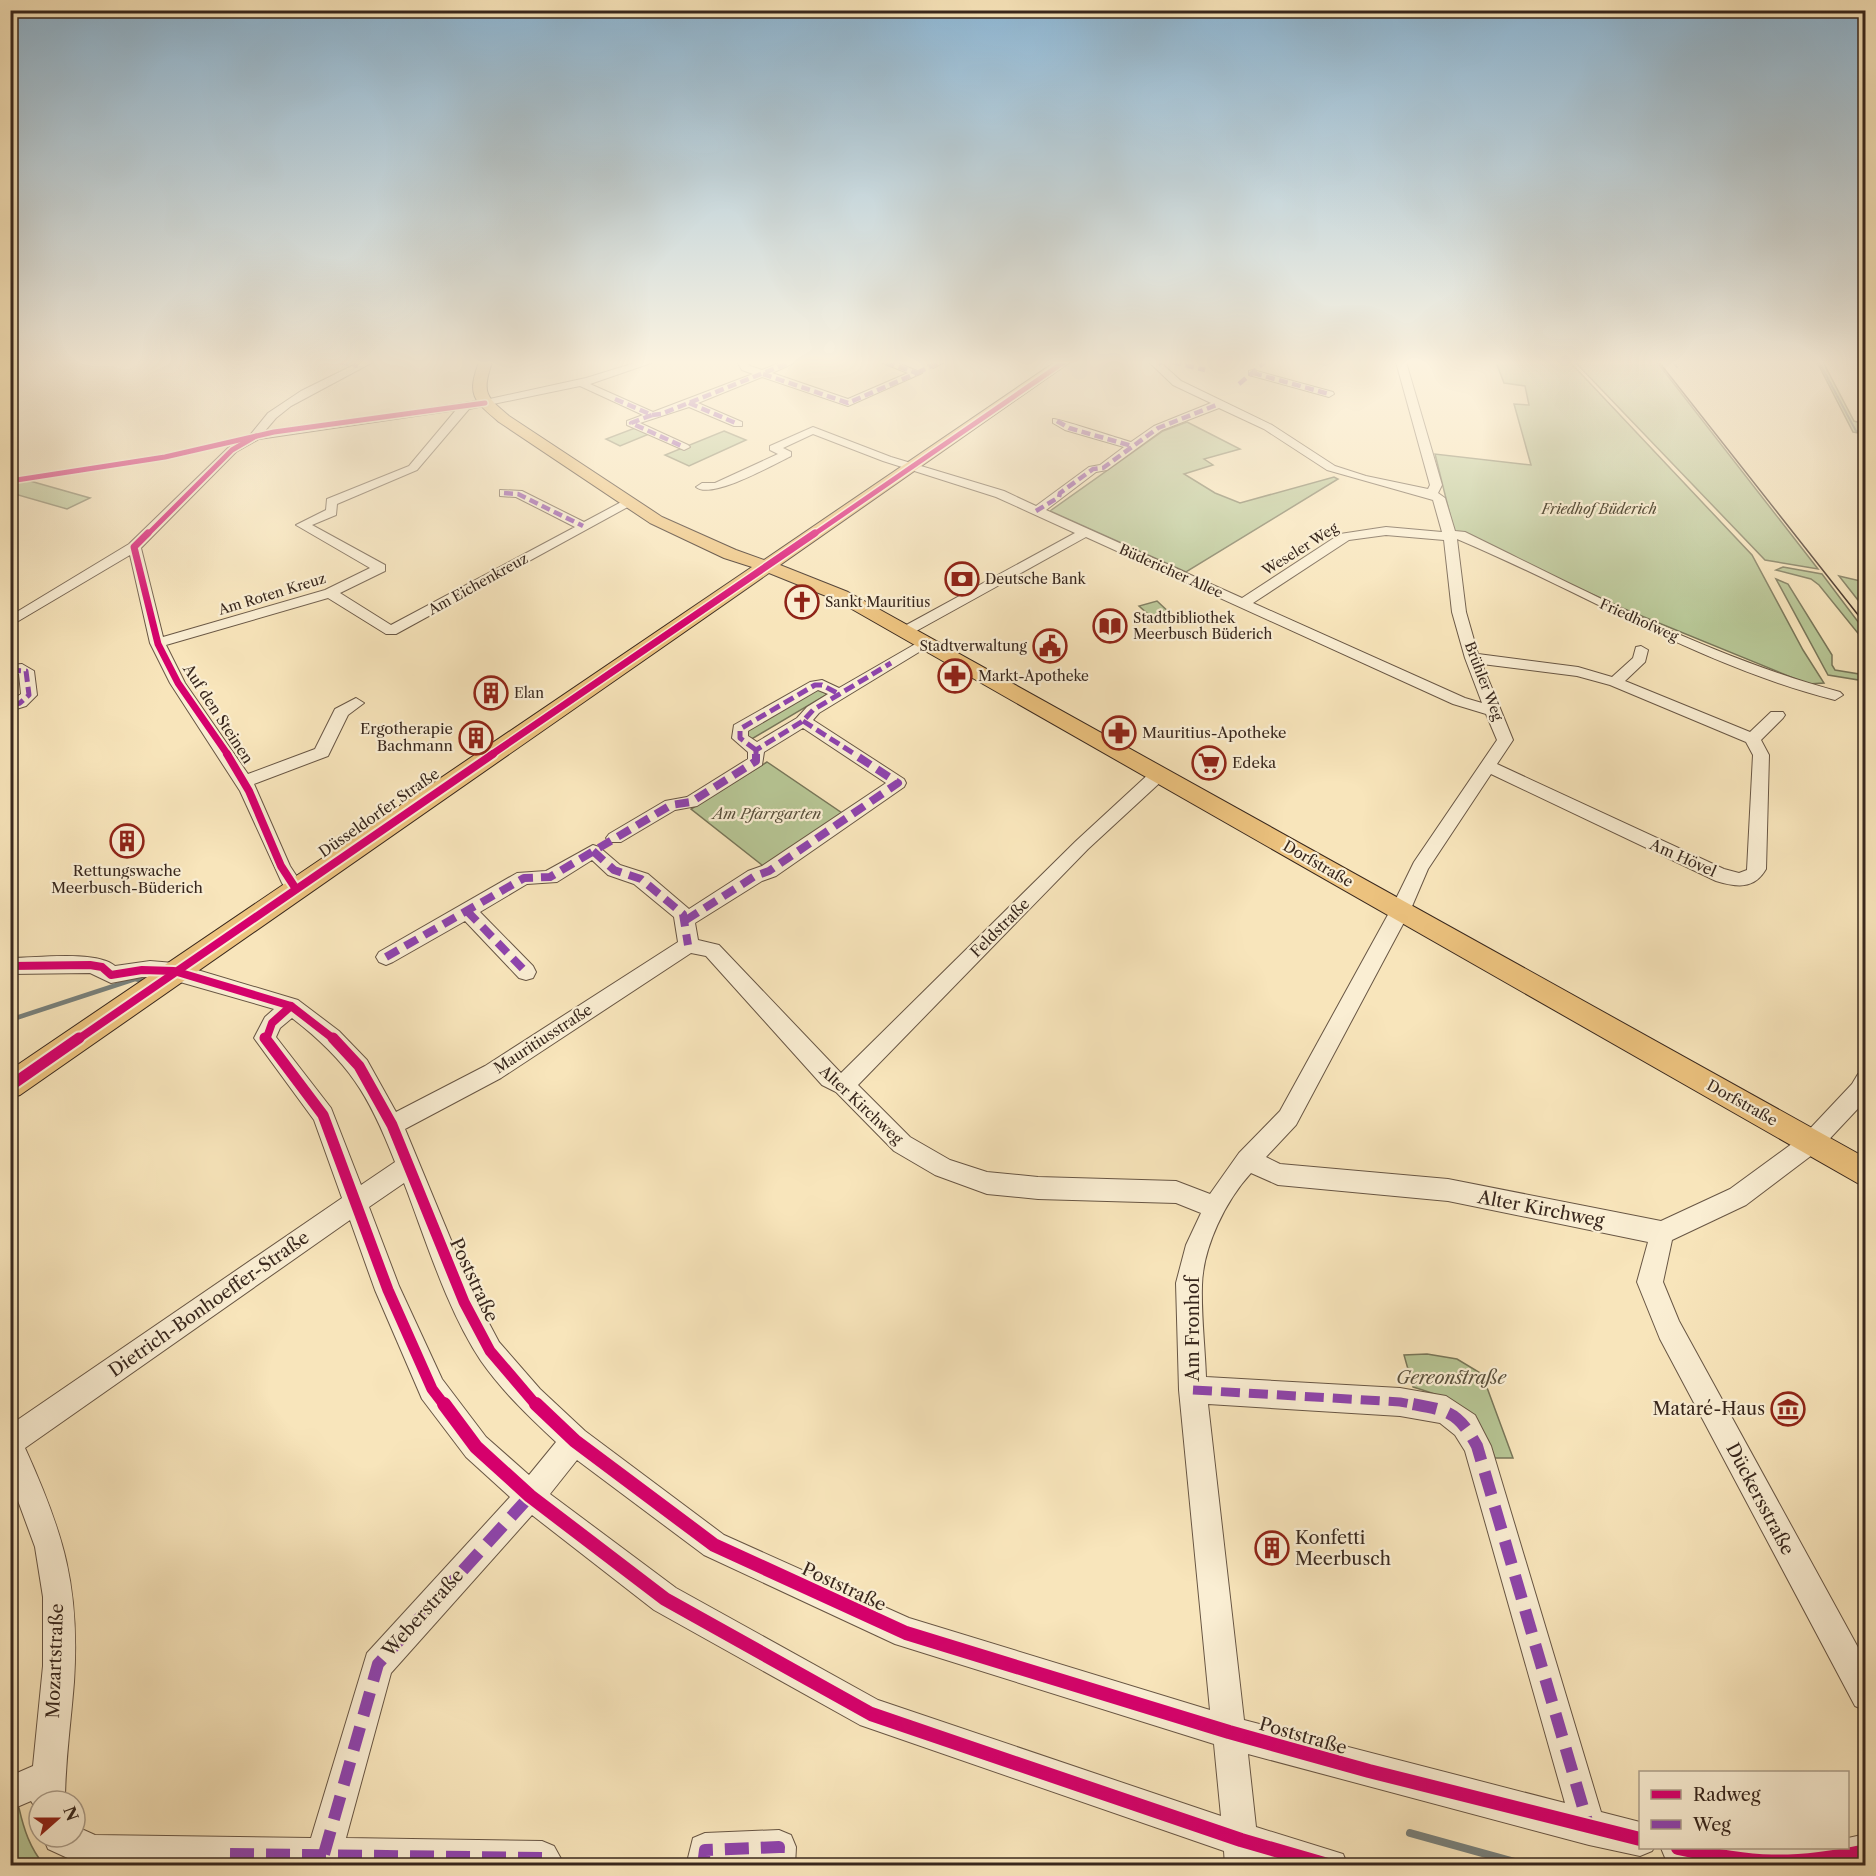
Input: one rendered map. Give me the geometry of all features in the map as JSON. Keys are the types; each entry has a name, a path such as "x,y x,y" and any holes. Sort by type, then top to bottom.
{"main road":[{"name":"Dorfstraße","path":"552,450 629,503 701,541 765,567 819,585 914,637 1866,1174"},
{"name":"Düsseldorfer Straße","path":"10,1086 935,450"}],"street":[{"path":"10,622 134,547 233,450"},
{"name":"Am Roten Kreuz","path":"158,643 330,593 380,568 302,525 332,512 331,502 413,468 428,450"},
{"name":"Büdericher Allee","path":"702,487 717,486 787,454 777,450"},
{"name":"Büdericher Allee","path":"866,450 983,488 1459,701 1495,711"},
{"path":"1036,511 1059,497 1060,493 1093,469 1103,468 1127,450"},
{"path":"1306,450 1343,473 1431,494"},
{"name":"Brühler Weg","path":"1400,910 1420,867 1505,740 1472,658 1460,612 1449,536 1440,501 1431,494 1436,485 1427,450"},
{"path":"504,493 519,494 583,526"},
{"name":"Am Eichenkreuz","path":"330,593 391,631 629,503"},
{"name":"Weseler Weg","path":"1243,603 1345,537 1386,531 1449,536"},
{"path":"756,750 803,721 813,710 839,694 914,637 1084,533"},
{"name":"Friedhofweg","path":"1449,536 1460,535 1641,623 1794,684 1835,695"},
{"name":"Auf den Steinen","path":"134,547 141,561 158,643 176,679 244,782 285,875 296,889"},
{"path":"1615,682 1640,659 1641,650"},
{"path":"1472,658 1578,672 1615,682 1752,739 1777,715"},
{"path":"10,670 26,671 29,695 20,703 10,706"},
{"path":"756,750 740,738 740,729 815,685 822,685 839,694"},
{"name":"Auf den Steinen","path":"244,782 322,752 341,712 356,703"},
{"path":"686,920 755,876 769,871 898,783 803,721"},
{"name":"Am Hövel","path":"1487,766 1717,874 1745,880 1753,876 1759,857 1761,755 1752,739"},
{"path":"615,838 671,805 691,802 717,787 756,761 756,750"},
{"name":"Feldstraße","path":"844,1085 1082,845 1159,774"},
{"path":"386,957 524,878 550,877 593,851 614,870 641,879 686,920 688,945"},
{"name":"Am Fronhof","path":"1242,1853 1193,1390 1189,1283 1198,1245 1222,1193 1247,1160 1288,1118 1400,910"},
{"path":"467,911 526,972"},
{"name":"Alter Kirchweg","path":"688,945 712,951 831,1078 844,1085 902,1144 943,1168 987,1183 1038,1188 1176,1192 1215,1207"},
{"name":"Mauritiusstraße","path":"392,1125 493,1072 688,945"},
{"name":"Poststraße","path":"10,966 90,965 102,968 111,975 132,970 160,968 174,971 291,1006 332,1036 359,1066 392,1125 407,1167 464,1302 490,1350 530,1399 575,1441 714,1545 906,1633 1229,1732 1589,1828 1639,1839"},
{"path":"291,1006 272,1023 265,1038 322,1115 388,1290 432,1389 476,1446 530,1496 665,1599 871,1714 1242,1853 1331,1866"},
{"path":"1662,1233 1738,1197 1812,1142 1860,1091 1866,1081"},
{"name":"Alter Kirchweg","path":"1247,1160 1278,1174 1448,1190 1662,1233"},
{"name":"Dietrich-Bonhoeffer-Straße","path":"10,1443 407,1167"},
{"name":"Dückersstraße","path":"1662,1233 1650,1282 1669,1330 1866,1695"},
{"path":"1193,1390 1400,1402 1446,1410 1465,1425 1478,1446 1589,1828"},
{"name":"Weberstraße","path":"324,1854 378,1664 530,1496 575,1441"},
{"name":"Mozartstraße","path":"10,1443 50,1548 57,1587 60,1636 58,1685 47,1789"},
{"name":"Mozartstraße","path":"10,1793 27,1791"},
{"path":"703,1866 705,1850 779,1847 778,1866"},
{"path":"87,1849 94,1852 542,1858 548,1866"},
{"path":"1683,1849 1730,1859 1772,1864 1808,1862 1866,1851"}],"green space":[{"path":"678,450 725,450 689,466 665,455"},
{"path":"1137,450 1238,450 1204,459 1213,465 1184,474 1215,493 1240,503 1334,477 1338,479 1186,572 1050,511"},
{"name":"Friedhof Büderich","path":"1527,450 1653,450 1752,555 1803,650 1824,683 1808,684 1622,608 1454,531 1435,454 1531,465"},
{"path":"1659,450 1725,450 1818,569 1765,560"},
{"path":"23,479 90,498 67,509 15,494 11,497 11,481"},
{"path":"1783,567 1822,574 1865,631 1865,642 1819,585 1811,579 1776,570"},
{"path":"1839,576 1865,582 1865,609"},
{"path":"1776,579 1788,584 1832,655 1832,665 1835,670 1865,675 1865,681 1828,675"},
{"path":"1157,601 1174,617 1157,622 1139,606"},
{"path":"814,689 825,691 826,695 750,740 744,731"},
{"name":"Am Pfarrgarten","path":"767,762 845,815 767,869 691,809"},
{"name":"Gereonstraße","path":"1427,1354 1457,1359 1482,1374 1513,1458 1495,1458 1481,1429 1466,1410 1456,1403 1413,1387 1404,1355"},
{"path":"10,1807 19,1808 27,1835 27,1849 34,1849 44,1865 11,1865"}],"waterway":[{"path":"10,1020 135,979 144,981"},
{"path":"1410,1833 1529,1866"}],"tram line":[{"path":"1728,450 1866,625"}],"marked path":[{"path":"1036,511 1059,497 1060,493 1093,469 1103,468 1128,450"},
{"path":"504,493 518,494 583,526"},
{"path":"386,957 524,878 550,877 671,805 691,802 756,761 756,750 803,721 813,710 891,663"},
{"path":"10,670 26,671 29,695 20,703 10,706"},
{"path":"756,750 740,738 740,729 815,685 822,685 839,694"},
{"path":"686,920 755,876 769,871 898,783 803,721"},
{"path":"593,851 614,870 641,879 683,914 688,932 688,945"},
{"path":"467,911 526,972"},
{"path":"1193,1390 1400,1402 1446,1410 1465,1425 1477,1446 1589,1828"},
{"path":"324,1854 378,1664 530,1496"},
{"path":"703,1866 705,1850 779,1847 778,1866"},
{"path":"230,1854 542,1858 548,1866"}],"cycle path":[{"path":"10,481 165,457 197,450"},
{"path":"233,450 134,547 142,571 154,632 167,664 239,772 255,803 281,866 296,889"},
{"path":"10,1086 937,450"},
{"path":"10,966 90,965 102,967 111,975 142,970 174,971 291,1006 332,1037 359,1066 392,1125 464,1302 490,1351 530,1399 575,1441 714,1545 906,1633 1229,1732 1369,1771 1639,1839"},
{"path":"291,1006 272,1023 265,1038 323,1115 388,1290 432,1389 476,1447 530,1496 665,1599 871,1714 1241,1840 1331,1866"},
{"path":"1683,1849 1741,1860 1773,1863 1821,1860 1866,1851"}],"place":[{"name":"Deutsche Bank","path":"962,579"},
{"name":"Sankt Mauritius","path":"802,602"},
{"name":"Stadtbibliothek Meerbusch Büderich","path":"1110,626"},
{"name":"Stadtverwaltung","path":"1050,646"},
{"name":"Markt-Apotheke","path":"955,676"},
{"name":"Elan","path":"491,693"},
{"name":"Mauritius-Apotheke","path":"1119,733"},
{"name":"Ergotherapie Bachmann","path":"476,738"},
{"name":"Edeka","path":"1209,763"},
{"name":"Rettungswache Meerbusch-Büderich","path":"127,841"},
{"name":"Mataré-Haus","path":"1788,1409"},
{"name":"Konfetti Meerbusch","path":"1272,1548"}]}
